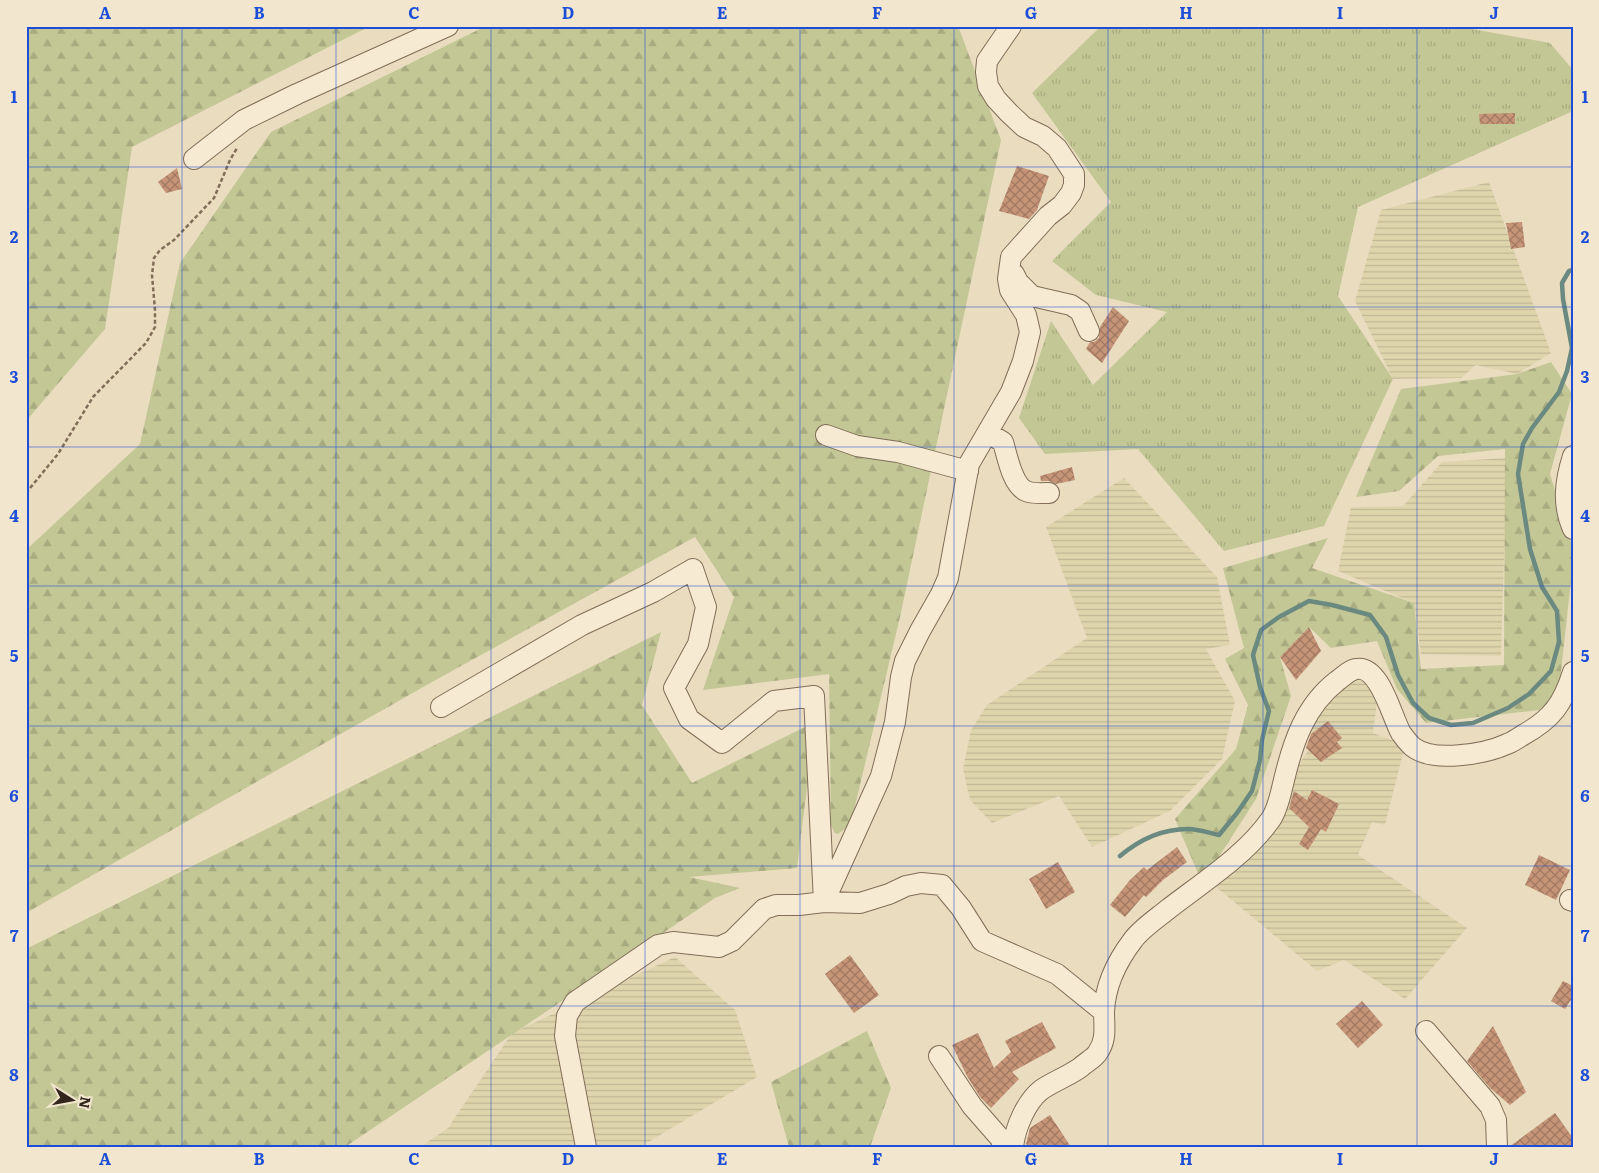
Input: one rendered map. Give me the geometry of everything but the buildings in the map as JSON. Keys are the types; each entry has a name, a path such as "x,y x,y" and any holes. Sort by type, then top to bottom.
{"street":[{"path":"194,159 244,120 448,26"},
{"path":"824,902 881,776 895,722 905,661 948,578 969,464 1010,392 1023,361 1030,332 1026,315 1010,290 1008,279 1010,257 1048,216 1062,205 1071,193 1074,185 1074,174 1057,148 1043,136 1024,127 996,99 988,86 987,61 1010,26"},
{"path":"1010,257 1013,272 1018,282 1032,296 1070,305 1080,311 1089,331"},
{"path":"988,433 1003,442 1011,470 1019,485 1026,491 1049,493"},
{"path":"826,435 857,446 898,452 968,471"},
{"path":"1573,456 1566,478 1564,500 1573,530"},
{"path":"441,707 582,625 653,592 693,568 706,607 698,644 674,688 689,719 722,743 774,701 814,696 824,902"},
{"path":"1013,1147 1026,1107 1041,1090 1071,1075 1098,1053 1106,1034 1104,1012 1107,989 1116,967 1134,939 1252,842 1273,817 1300,729 1315,702 1327,689 1348,672 1358,668 1365,670 1375,677 1401,734 1413,747 1427,754 1452,755 1479,752 1507,744 1539,726 1557,708 1571,681"},
{"path":"586,1147 565,1036 567,1016 575,1002 658,945 673,942 719,947 732,941 764,910 776,905 824,902 860,903 889,894 906,886 921,883 942,885 961,908 982,941 1057,974 1104,1012"},
{"path":"1426,1031 1490,1106 1496,1120 1497,1147"},
{"path":"939,1056 972,1106 1000,1138 1004,1147"}],"path":[{"path":"26,493 58,454 93,397 146,343 155,327 152,275 154,258 214,198 230,160 239,145"}],"shaded area":[{"path":"1489,182 1551,353 1517,374 1476,365 1461,378 1393,379 1355,301 1381,210"},
{"path":"1507,458 1501,656 1421,654 1414,603 1338,571 1351,507 1403,506 1442,462"},
{"path":"1124,478 1217,577 1230,645 1206,649 1235,701 1222,759 1170,811 1092,847 1059,796 992,823 970,800 963,769 971,730 987,705 1087,638 1046,527"},
{"path":"1352,675 1365,680 1377,702 1373,733 1405,745 1385,825 1372,822 1358,855 1467,928 1405,999 1344,960 1317,971 1215,886 1310,748 1312,718"},
{"path":"675,957 735,1010 757,1077 640,1147 420,1147 448,1128 512,1033"}],"green space":[{"path":"26,26 370,26 132,147 105,329 26,421"},
{"path":"486,26 958,26 1001,140 900,617 849,826 838,834 835,833 831,825 829,674 703,690 734,597 695,537 432,682 26,913 26,550 140,444 180,263 271,132"},
{"path":"1101,26 1456,26 1550,43 1573,70 1573,111 1358,207 1338,296 1393,379 1324,526 1224,551 1138,449 1045,454 1019,418 1051,321 1093,385 1167,312 1096,295 1052,261 1111,202 1032,93"},
{"path":"1551,362 1572,394 1550,474 1573,549 1557,708 1426,723 1397,689 1377,641 1331,648 1309,627 1280,657 1291,696 1256,799 1202,883 1175,819 1236,749 1248,705 1225,659 1244,648 1223,568 1328,538 1312,568 1414,603 1421,669 1504,665 1505,449 1438,456 1399,491 1356,497 1401,389 1517,374"},
{"path":"661,632 642,705 692,783 815,722 797,868 689,877 740,888 715,898 345,1147 26,1147 26,949"},
{"path":"867,1031 891,1088 870,1147 789,1147 771,1082"}],"waterway":[{"path":"1120,856 1143,840 1169,831 1192,829 1219,835 1237,813 1252,791 1269,711 1260,687 1253,655 1261,630 1279,617 1309,601 1370,615 1386,637 1398,675 1413,703 1429,718 1451,725 1473,723 1508,708 1529,694 1551,671 1559,642 1557,611 1542,587 1530,549 1518,474 1523,444 1532,428 1559,392 1567,371 1572,348 1562,283 1569,271 1573,270"}]}
